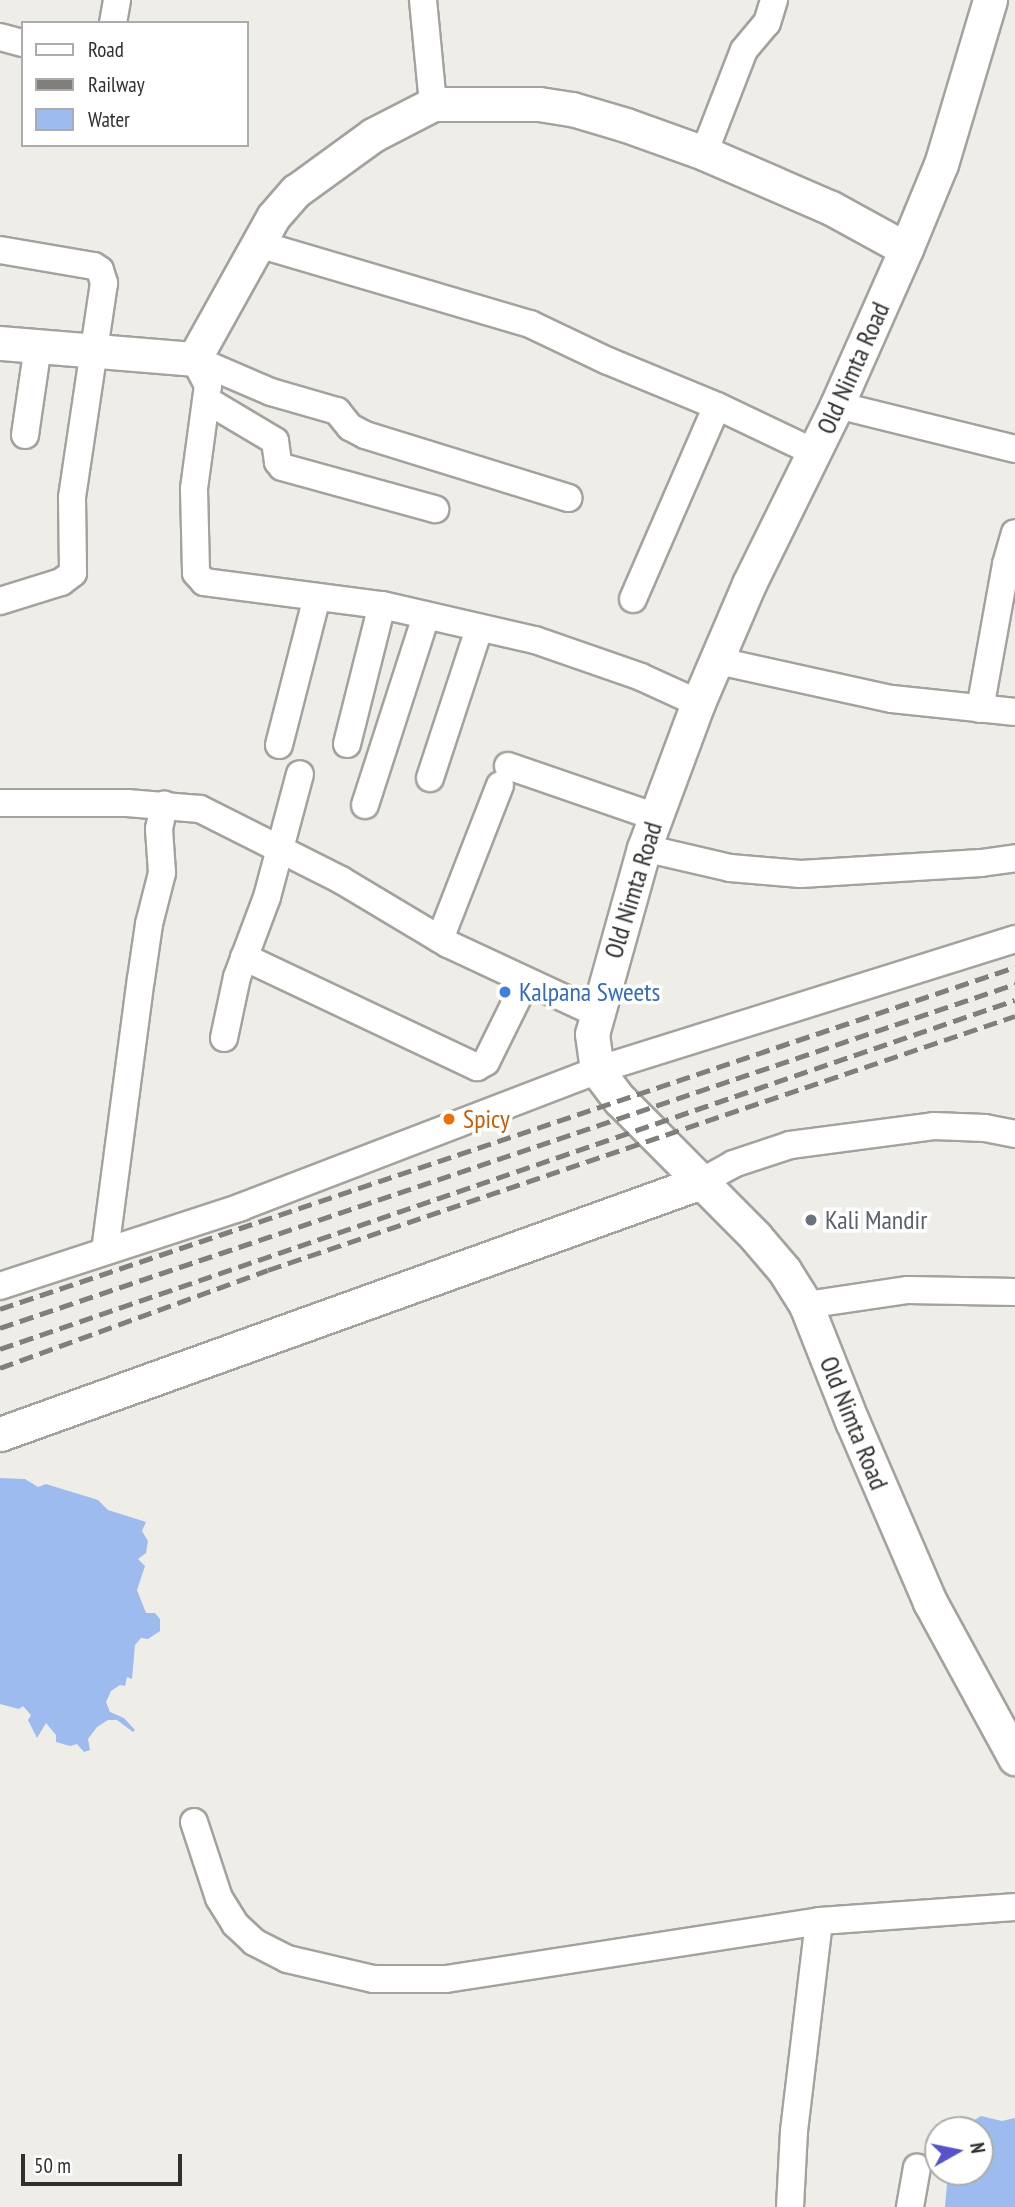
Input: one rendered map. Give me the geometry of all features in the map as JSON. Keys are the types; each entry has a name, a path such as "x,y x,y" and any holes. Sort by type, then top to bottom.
{"street":[{"path":"113,21 117,0"},
{"path":"423,0 433,104"},
{"path":"704,153 744,50 767,23 774,0"},
{"name":"Old Nimta Road","path":"989,0 941,164 906,249 837,405 714,660 645,848 592,1034 597,1070 620,1100 755,1236 784,1270 806,1305 852,1421 930,1602 1015,1758"},
{"path":"0,37 21,42"},
{"path":"194,359 273,217 318,173 373,135 433,104 539,104 572,109 704,153 831,208 906,249"},
{"path":"258,244 530,324 814,452"},
{"path":"0,250 94,266 100,270 104,283 72,498 72,573 61,582 0,601"},
{"path":"0,343 194,359 271,392 338,411 350,427 365,435 568,498"},
{"path":"25,435 38,346"},
{"path":"194,359 206,378 208,401 194,488 197,573 209,583 382,605 535,640 600,662 698,703"},
{"path":"208,401 275,441 278,462 282,467 435,509"},
{"path":"837,405 1015,450"},
{"path":"633,599 717,406"},
{"path":"981,709 1006,564 1015,533"},
{"path":"278,745 317,597"},
{"path":"348,744 382,605"},
{"path":"365,804 426,616"},
{"path":"430,778 479,629"},
{"path":"714,660 892,699 1015,712"},
{"path":"224,1038 244,957 267,897 300,774"},
{"path":"440,939 504,775 656,817"},
{"path":"0,803 164,805 193,807 217,815 278,850 341,880 440,939 596,1013"},
{"path":"105,1251 149,924 162,873 159,829 164,805"},
{"path":"645,848 730,868 801,874 981,863 1015,858"},
{"path":"0,1286 241,1207 597,1070 1015,939"},
{"path":"244,957 477,1067 486,1062 526,981"},
{"path":"0,1434 701,1182 733,1164 802,1143 934,1126 985,1128 1015,1134"},
{"path":"806,1305 908,1290 1015,1292"},
{"path":"194,1822 219,1898 235,1924 254,1942 287,1959 373,1979 446,1979 820,1921 1015,1907"},
{"path":"790,2207 794,2131 820,1921"},
{"path":"910,2207 917,2168"}],"water":[{"path":"0,1478 25,1479 38,1487 46,1484 98,1500 108,1510 146,1522 142,1531 148,1541 146,1553 138,1559 145,1566 137,1590 146,1613 155,1613 160,1619 160,1631 148,1639 141,1638 135,1645 132,1679 127,1677 125,1686 120,1685 111,1691 106,1702 110,1712 124,1718 135,1730 133,1732 117,1720 108,1720 97,1727 88,1739 90,1750 84,1752 77,1744 70,1746 56,1742 56,1735 46,1723 37,1738 28,1720 31,1715 23,1706 19,1709 0,1704"},
{"path":"1015,2118 1015,2207 945,2207 947,2186 994,2186 994,2119 1002,2121"}],"railway":[{"path":"0,1309 1015,967"},
{"path":"0,1328 1015,984"},
{"path":"0,1349 1015,1000"},
{"path":"0,1368 268,1270 1015,1016"}],"place":[{"name":"Kalpana Sweets","path":"505,992"},
{"name":"Spicy","path":"449,1119"},
{"name":"Kali Mandir","path":"811,1220"}]}
